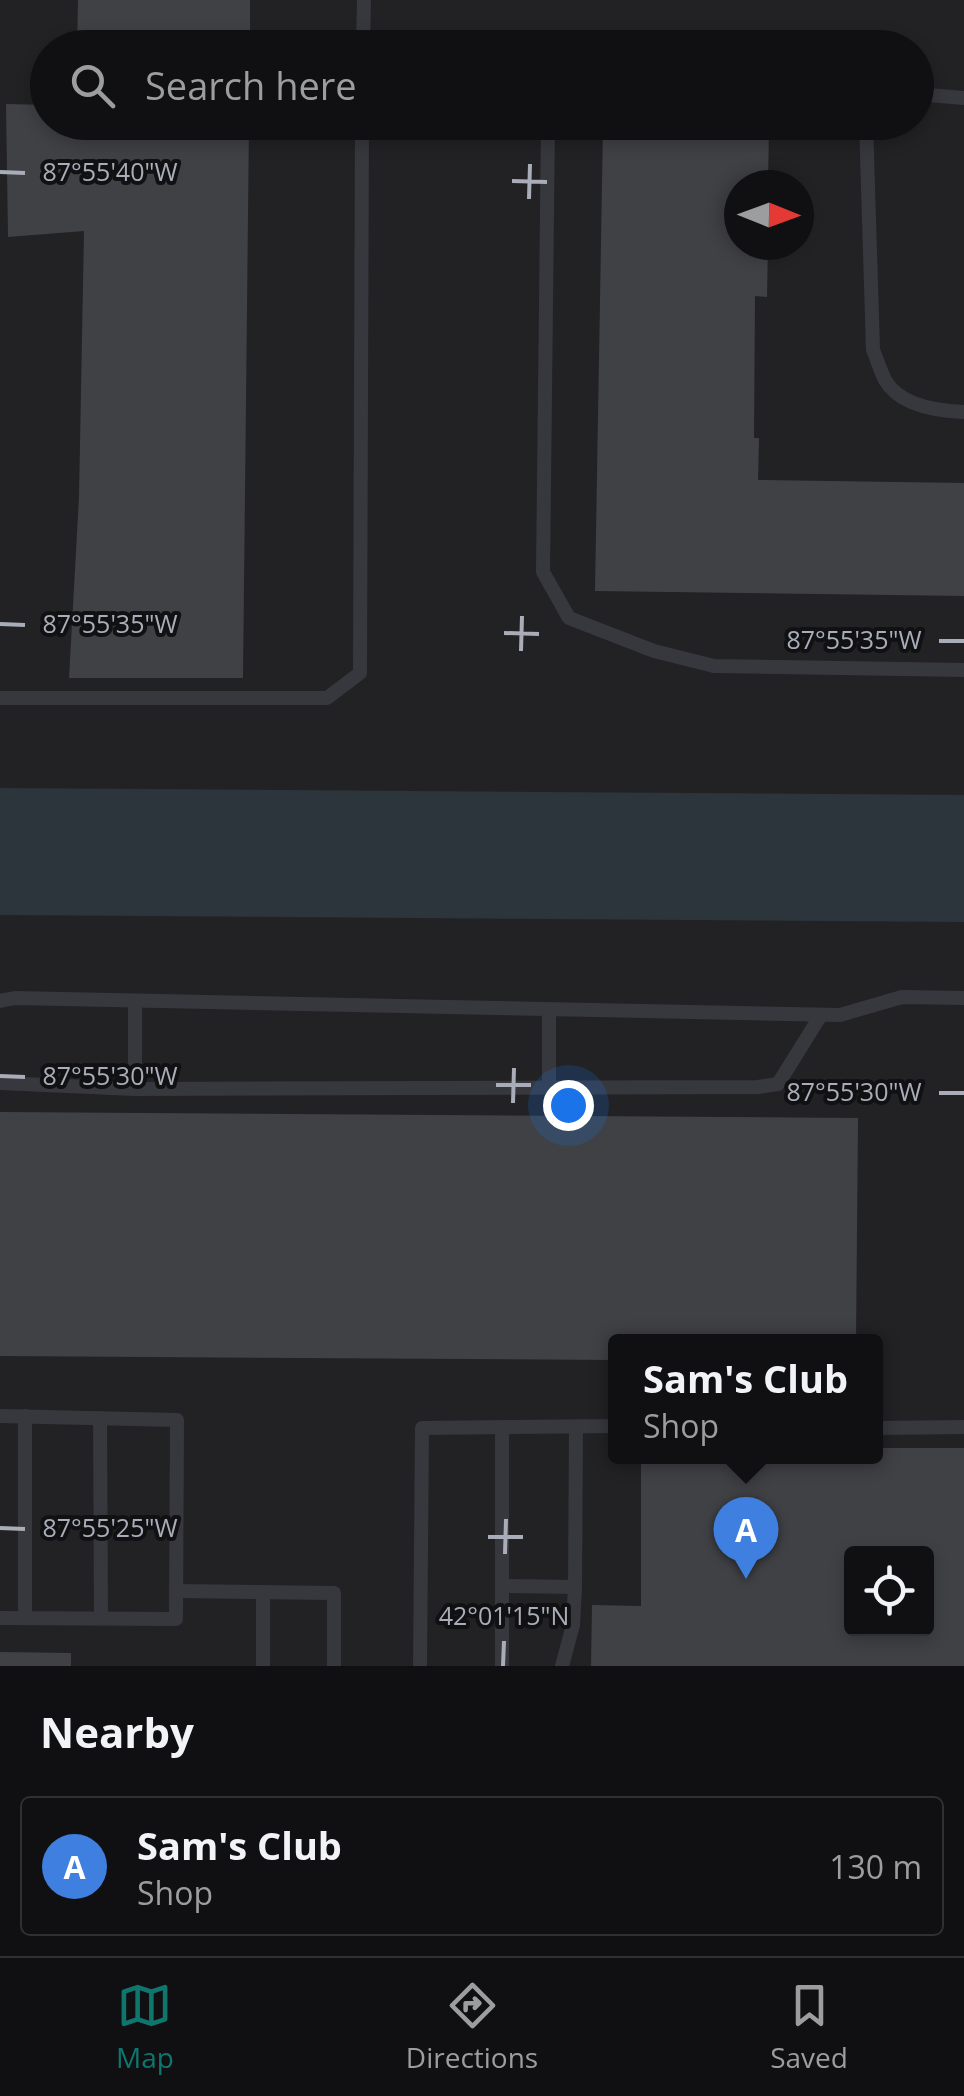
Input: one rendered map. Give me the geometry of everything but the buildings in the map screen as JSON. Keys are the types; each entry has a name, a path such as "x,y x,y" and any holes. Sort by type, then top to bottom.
{"lane":[{"path":"363,30 364,0"},
{"path":"934,96 964,98"},
{"path":"0,698 327,698 360,673 362,140"},
{"path":"548,140 543,572 569,618 654,650 714,666 964,670"},
{"path":"867,140 873,350 886,383 909,402 940,411 964,412"},
{"path":"0,1001 15,998 840,1015 902,997 964,998"},
{"path":"135,1001 135,1088"},
{"path":"549,1010 549,1088"},
{"path":"0,1083 135,1088 758,1088 778,1084 822,1015"},
{"path":"0,1416 177,1420 176,1619 0,1618"},
{"path":"24,1618 26,1416"},
{"path":"100,1418 101,1618"},
{"path":"562,1666 573,1625 576,1426"},
{"path":"420,1666 422,1428 608,1426"},
{"path":"883,1428 964,1427"},
{"path":"502,1428 502,1666"},
{"path":"502,1586 575,1587"},
{"path":"176,1591 334,1592 334,1666"},
{"path":"263,1592 263,1666"}],"shaded area":[{"path":"0,0 964,0 964,1666 0,1666"},
{"path":"0,788 964,795 964,922 0,915"}],"place":[{"name":"Sam's Club","path":"746,1579"}]}
